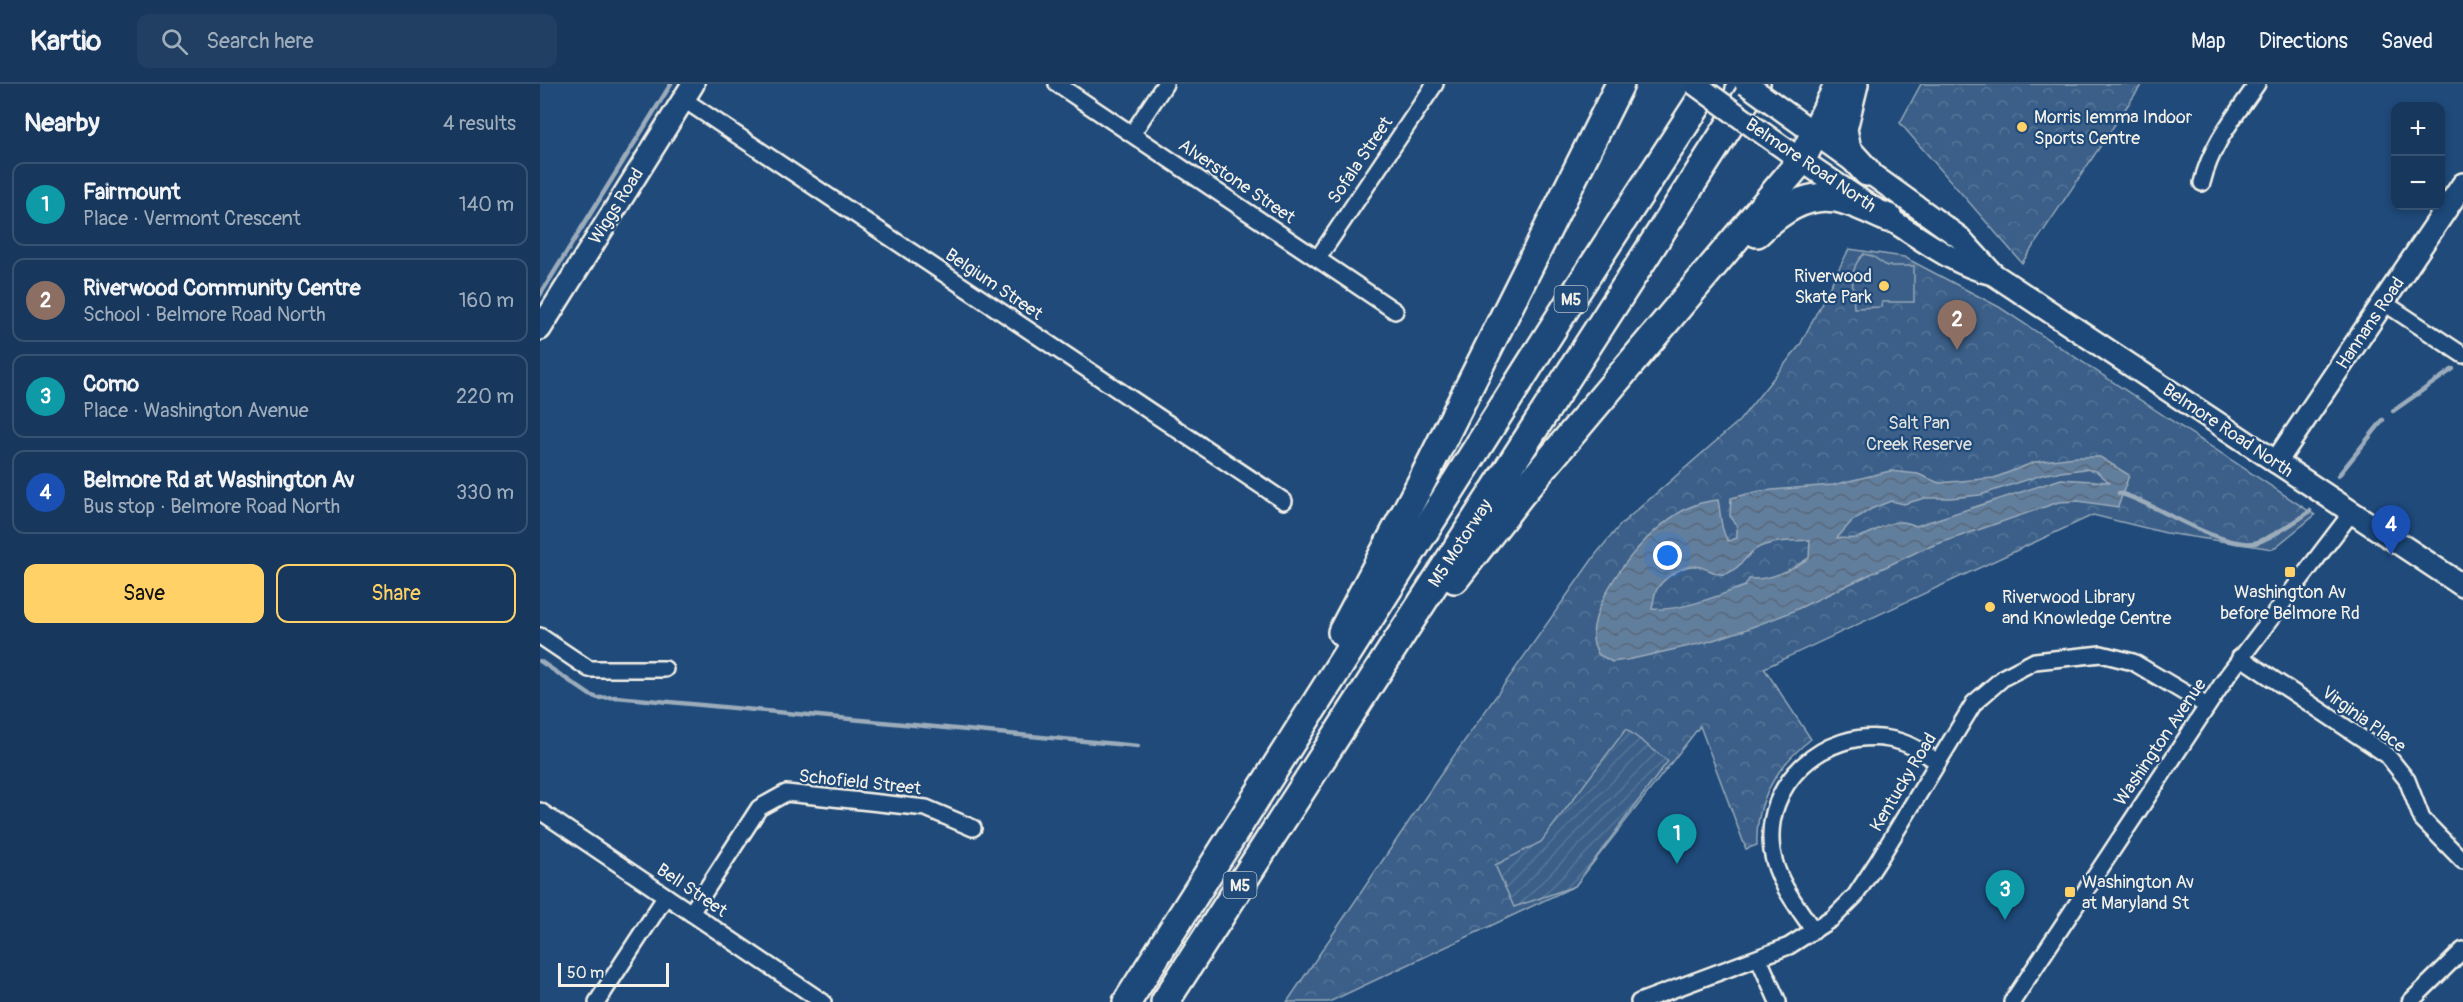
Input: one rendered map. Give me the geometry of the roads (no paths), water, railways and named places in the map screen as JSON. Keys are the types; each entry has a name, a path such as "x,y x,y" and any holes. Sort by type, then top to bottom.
{"highway":[{"path":"1241,822 1403,518 1620,84"},
{"name":"M5 Motorway","path":"1127,1002 1560,316 1711,84"},
{"path":"1315,768 1454,580 1521,494 1679,309 1801,161 1839,84"},
{"path":"1854,84 1843,129 1847,150 1867,172"},
{"name":"M5 Motorway","path":"1165,1002 1315,768 1763,93"},
{"path":"1679,309 1770,221 1808,199 1835,198 1888,218"}],"main road":[{"name":"Belmore Road North","path":"1695,84 1801,161 1888,218 1970,268 1993,274"},
{"name":"Belmore Road North","path":"1746,84 1763,93 1814,135 1959,237 1993,274 2463,586"},
{"name":"Wiggs Road","path":"540,329 688,92"},
{"name":"Hannans Road","path":"2276,462 2463,184"}],"street":[{"name":"Alverstone Street","path":"1057,84 1395,311"},
{"path":"1132,134 1165,84"},
{"name":"Sofala Street","path":"1318,258 1435,84"},
{"path":"2202,183 2214,147 2257,84"},
{"name":"Belgium Street","path":"688,92 1284,501"},
{"path":"2383,302 2463,355"},
{"name":"Washington Avenue","path":"2012,1002 2240,657 2318,560 2352,512"},
{"path":"540,636 589,669 665,669"},
{"name":"Kentucky Road","path":"1640,1002 1789,946 1833,918 1855,896 1974,704 2004,678 2035,661 2101,654 2133,662 2207,706"},
{"name":"Virginia Place","path":"2240,657 2387,755 2407,780 2422,819 2463,861"},
{"path":"1814,931 1780,877 1773,852 1772,820 1776,805 1791,778 1816,754 1857,738 1887,738 1899,741 1938,762"},
{"name":"Schofield Street","path":"691,913 759,808 786,793 926,808 973,828"},
{"name":"Bell Street","path":"540,811 823,1002"},
{"path":"597,1002 666,896"},
{"path":"2410,1002 2461,957"},
{"path":"1759,958 1778,1002"}],"water":[{"path":"2076,457 2100,457 2129,475 2118,507 2078,501 2059,502 1923,549 1789,613 1744,630 1707,642 1632,659 1612,662 1598,654 1593,638 1596,618 1603,598 1615,578 1629,559 1661,525 1695,505 1718,500 1722,526 1728,541 1737,538 1737,525 1730,516 1731,498 1760,491 1833,485 1890,471 1918,474 1939,483 1994,478 2035,462","holes":["2085,469 2096,471 2109,482 2061,479 1916,526 1907,523 1892,523 1864,536 1837,538 1852,521 1871,509 1891,501 1904,504 1925,498 1980,495 2045,474","1810,540 1809,558 1781,573 1766,578 1749,579 1745,586 1699,602 1675,608 1652,609 1655,593 1659,587 1667,578 1683,568 1698,566 1724,574 1736,568 1752,552 1762,546"]}],"waterway":[{"path":"540,295 671,84"},
{"path":"2393,411 2453,369"},
{"path":"2338,476 2383,420"},
{"path":"2119,493 2205,532 2239,543 2254,543 2266,538 2310,511"},
{"path":"540,661 598,698 616,697 1138,746"}],"place":[{"name":"Morris Iemma Indoor Sports Centre","path":"2022,127"},
{"name":"Riverwood Skate Park","path":"1884,286"},
{"name":"Riverwood Community Centre","path":"1957,350"},
{"name":"Belmore Rd at Washington Av","path":"2391,555"},
{"name":"Washington Av before Belmore Rd","path":"2290,572"},
{"name":"Riverwood Library and Knowledge Centre","path":"1990,607"},
{"name":"Fairmount","path":"1677,864"},
{"name":"Washington Av at Maryland St","path":"2070,892"},
{"name":"Como","path":"2005,920"}],"park label":[{"name":"Salt Pan Creek Reserve","path":"1919,433"}]}
